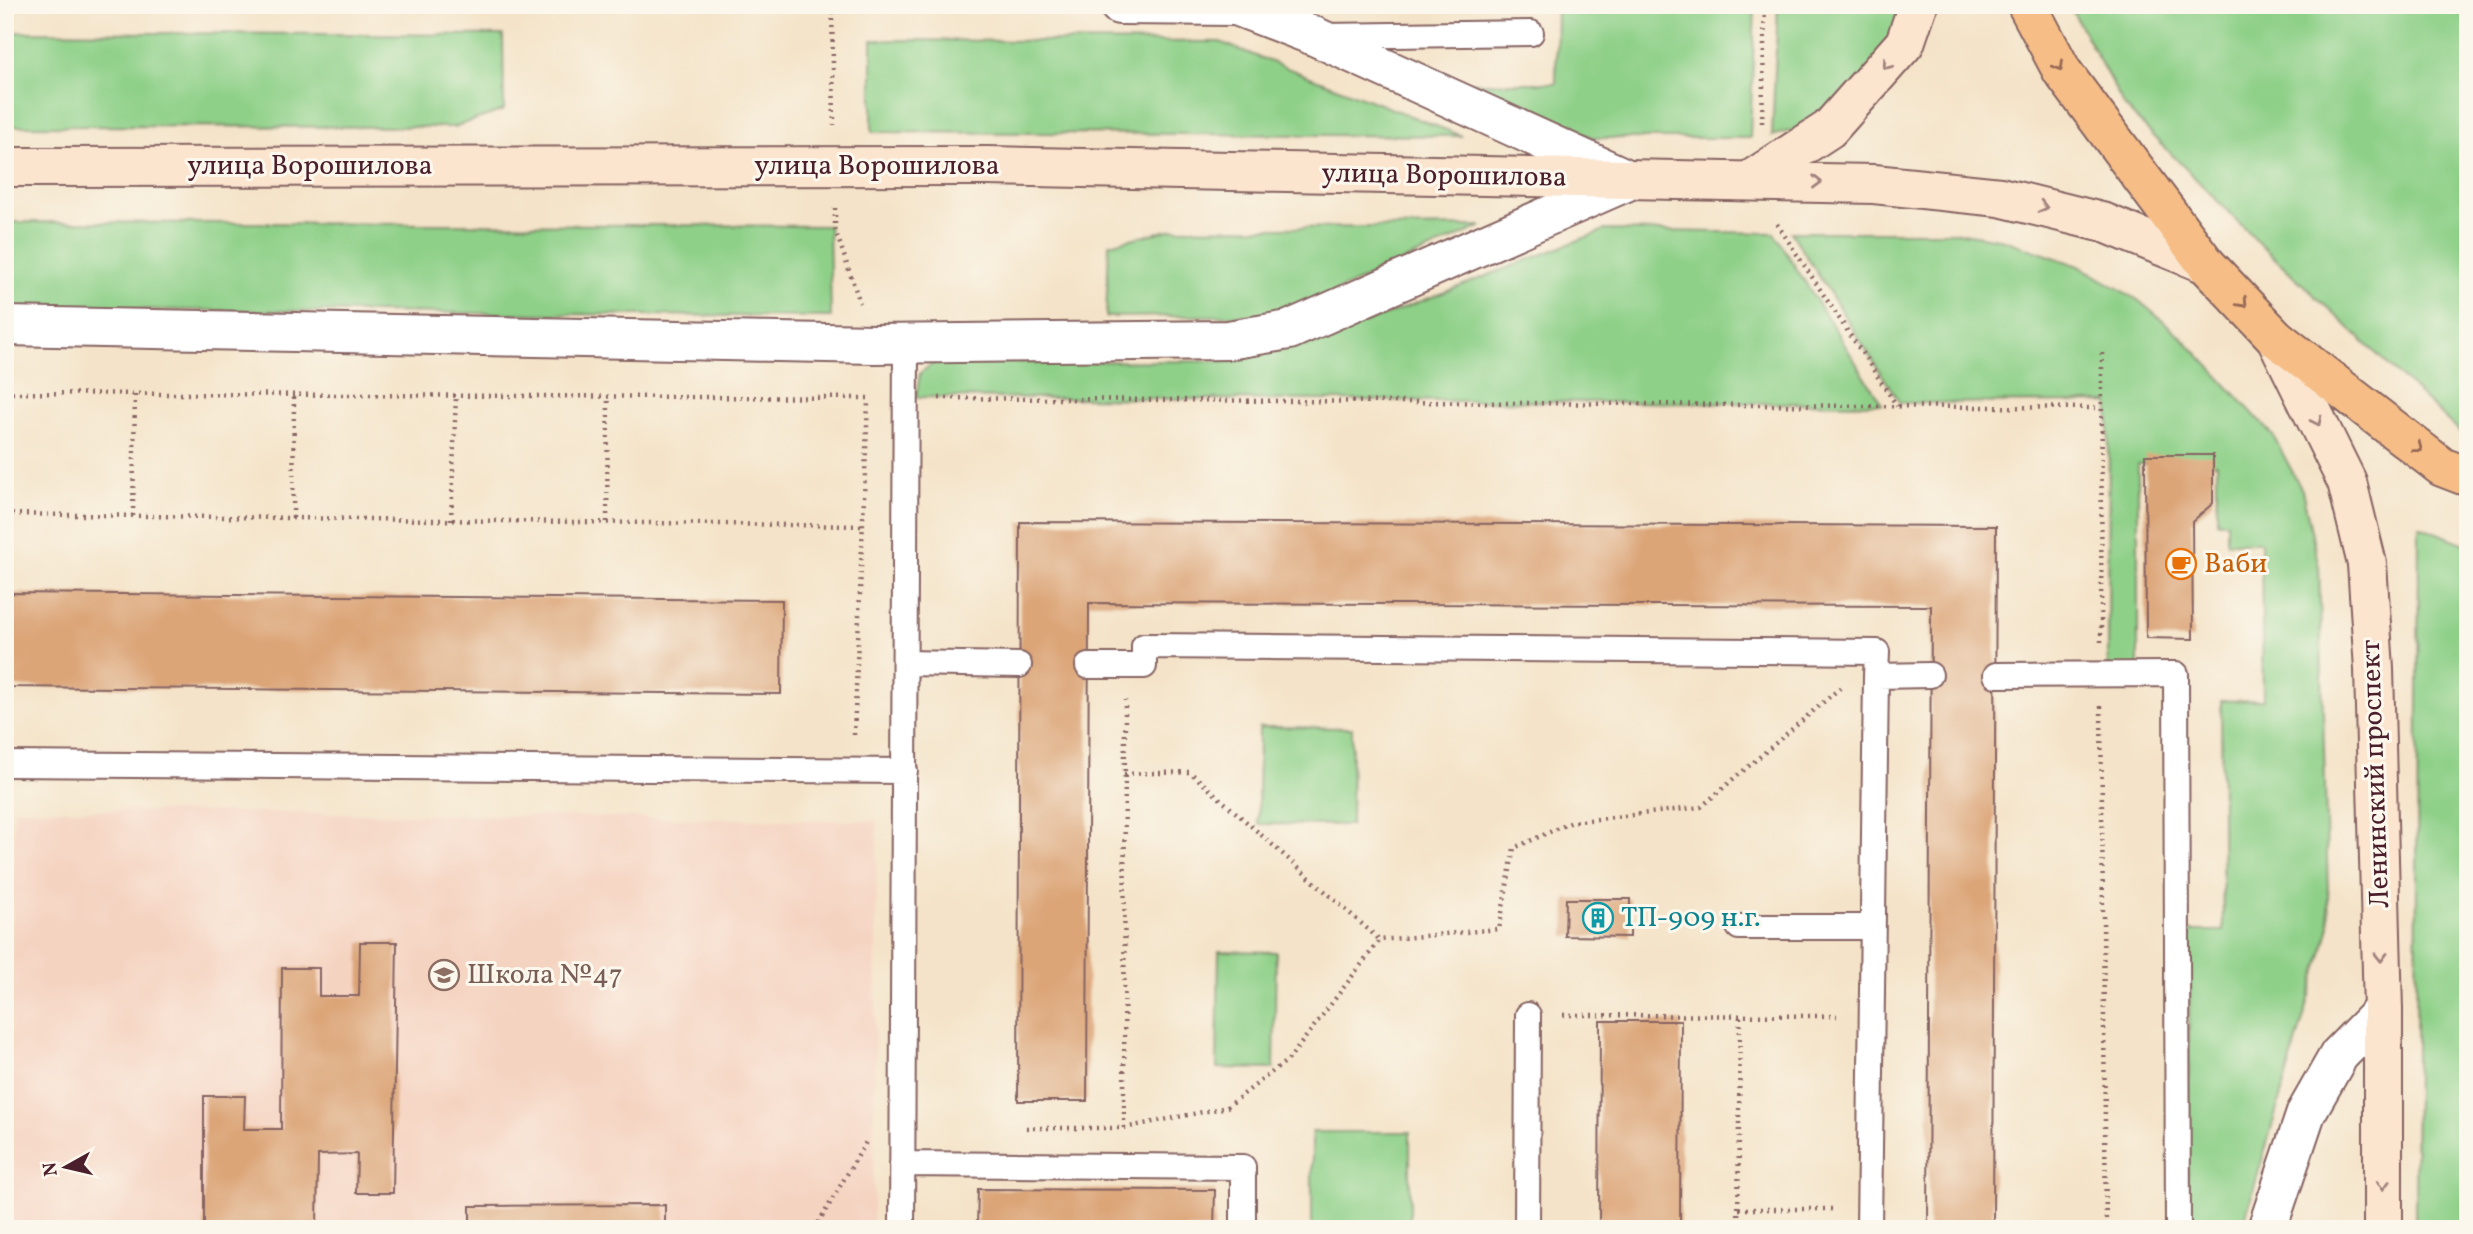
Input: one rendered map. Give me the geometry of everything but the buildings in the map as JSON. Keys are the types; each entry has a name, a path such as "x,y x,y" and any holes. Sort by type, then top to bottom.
{"main road":[{"path":"1749,181 1829,129 1905,43 1918,5"},
{"path":"2027,5 2062,71 2206,264 2276,338 2442,467 2468,477"},
{"name":"улица Ворошилова","path":"5,167 987,166 1874,184 2000,197 2105,223 2206,264"},
{"name":"Ленинский проспект","path":"2276,338 2347,482 2367,564 2374,669 2383,1010 2383,1229"}],"street":[{"path":"1119,5 1236,6 1314,36 1630,180"},
{"path":"5,326 906,344 1228,340 1289,330 1630,180"},
{"path":"2267,1229 2306,1113 2339,1055 2383,1010"}],"lane":[{"path":"1314,36 1531,33"},
{"path":"902,1229 906,344"},
{"path":"1088,666 1144,666 1144,646 1877,652 1871,927 1869,1219"},
{"path":"905,663 1019,665"},
{"path":"1996,675 2176,674 2178,1229"},
{"path":"1876,682 1930,676"},
{"path":"5,764 905,771"},
{"path":"1740,927 1871,927"},
{"path":"1527,1229 1528,1015"},
{"path":"902,1164 1243,1167 1243,1229"}],"path":[{"path":"1765,5 1761,136 1749,181 1897,406"},
{"path":"2102,349 2100,408 2106,1229"},
{"path":"5,393 2100,408"},
{"path":"133,516 135,394"},
{"path":"293,518 294,395"},
{"path":"451,520 456,396"},
{"path":"607,522 608,396"},
{"path":"841,735 855,735 869,398"},
{"path":"943,398 943,412"},
{"path":"5,514 863,526"},
{"path":"1124,1128 1126,666"},
{"path":"1124,774 1190,772 1380,940 1499,929 1514,848 1572,822 1701,807 1838,688 1876,682"},
{"path":"1018,1128 1124,1128 1227,1107 1289,1059 1380,940"},
{"path":"1738,1229 1740,1014"},
{"path":"1560,1015 1870,1016"},
{"path":"1738,1209 1869,1219"}],"shaded area":[{"name":"Школа №47","path":"14,809 877,821 873,1229 8,1229"}],"green space":[{"path":"1557,5 1755,5 1750,138 1594,138 1445,83 1556,83"},
{"path":"1778,5 1907,5 1871,72 1797,129 1772,136"},
{"path":"2069,5 2468,5 2468,440 2261,245 2125,107"},
{"path":"5,32 503,35 504,110 454,127 5,126"},
{"path":"872,40 1220,42 1462,136 872,132"},
{"path":"5,222 829,226 831,317 5,308"},
{"path":"1482,226 1284,315 1106,317 1109,244 1173,229"},
{"path":"1605,230 1774,233 1882,404 916,397 920,373 935,362 1230,361 1321,340"},
{"path":"1791,232 1957,232 2004,240 2079,266 2138,300 2182,337 2273,435 2302,490 2319,567 2329,930 2242,1229 2197,1229 2187,1224 2190,931 2223,931 2221,701 2263,700 2261,542 2227,542 2227,522 2217,522 2217,463 2138,464 2138,681 2108,681 2109,402 1900,403"},
{"path":"2419,526 2468,545 2468,1229 2415,1229"},
{"path":"1259,727 1352,728 1351,825 1258,824"},
{"path":"1219,951 1276,952 1274,1069 1217,1068"},
{"path":"1312,1132 1410,1132 1410,1229 1312,1229"}],"place":[{"name":"Ваби","path":"2181,564"},
{"name":"ТП-909 н.г.","path":"1598,918"},
{"name":"Школа №47","path":"444,975"}]}
